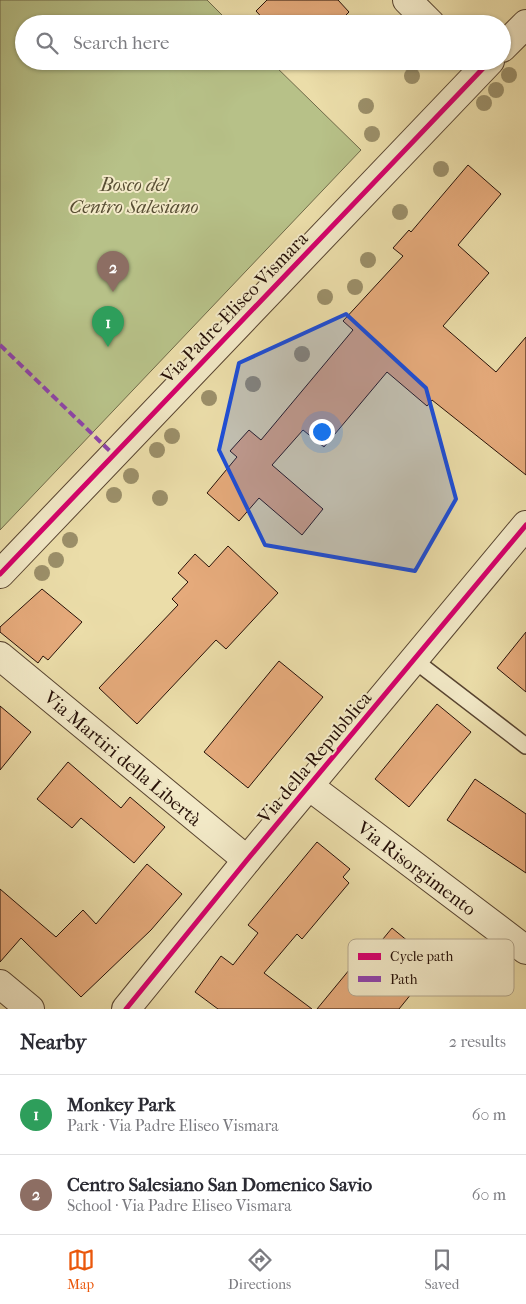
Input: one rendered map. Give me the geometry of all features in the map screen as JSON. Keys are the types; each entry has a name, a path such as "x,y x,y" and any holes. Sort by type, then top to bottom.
{"street":[{"path":"511,39 526,24"},
{"name":"Via Padre Eliseo Vismara","path":"0,574 475,70"},
{"name":"Via della Repubblica","path":"126,1009 308,786 526,525"},
{"name":"Via Martiri della Libertà","path":"0,656 247,860"},
{"name":"Via Risorgimento","path":"308,786 511,939"},
{"name":"Via Risorgimento","path":"514,941 526,950"},
{"path":"0,984 30,1009"}],"lane":[{"path":"414,660 526,746"}],"highlighted area":[{"path":"346,314 426,388 456,499 415,571 265,545 219,450 239,363"}],"green space":[{"name":"Bosco del Centro Salesiano","path":"0,0 207,0 222,15 15,15 15,70 279,70 361,150 0,530"}],"building":[{"path":"267,0 338,0 349,12 346,15 260,15 256,11"},
{"path":"468,165 501,194 458,245 489,273 443,326 496,372 526,337 526,475 432,400 427,406 387,372 324,447 303,430 272,465 323,509 302,535 259,498 239,521 207,493 237,457 230,451 249,430 261,440 353,330 343,321 403,256 393,248 409,230 411,232"},
{"path":"228,546 278,593 226,649 216,640 137,724 99,688 178,605 172,599 188,582 178,573 195,554 209,567"},
{"path":"42,589 82,622 48,660 43,656 38,663 0,632 0,627"},
{"path":"526,632 526,692 497,668"},
{"path":"279,661 323,697 248,788 204,752"},
{"path":"437,704 471,732 409,807 375,779"},
{"path":"0,706 31,732 0,770"},
{"path":"68,762 121,808 130,797 165,827 134,863 81,818 72,828 37,799"},
{"path":"475,779 526,814 526,873 447,820"},
{"path":"317,842 350,869 343,877 349,883 302,939 297,934 264,973 312,1009 218,1009 195,992 221,956 233,965 258,933 248,925"},
{"path":"147,864 182,894 151,930 81,997 21,938 0,962 0,889 56,937 83,910 96,924"},
{"path":"392,928 405,939 383,939"},
{"path":"348,971 348,996 410,996 399,1009 317,1009"}],"marked path":[{"path":"0,345 114,455"}],"cycle path":[{"path":"0,574 481,70"},
{"path":"126,1009 247,860 526,525"}],"place":[{"name":"Centro Salesiano San Domenico Savio","path":"113,292"},
{"name":"Monkey Park","path":"108,347"}]}
